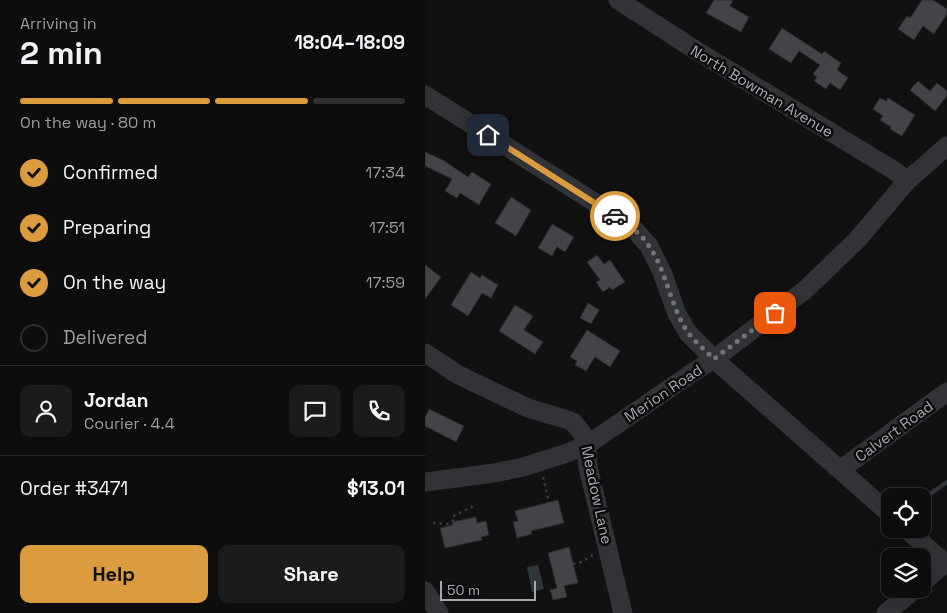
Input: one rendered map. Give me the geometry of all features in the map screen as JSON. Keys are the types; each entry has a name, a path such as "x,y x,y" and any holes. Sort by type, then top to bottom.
{"street":[{"name":"North Bowman Avenue","path":"618,0 697,52 895,171 907,181"},
{"path":"425,95 635,230 649,246 663,272 677,314 688,333 714,359 881,506"},
{"name":"Merion Road","path":"425,482 523,467 587,445 714,359 805,290 857,240 907,181 947,146"},
{"name":"Meadow Lane","path":"425,353 471,382 528,408 567,420 574,424 582,433 587,445 588,467 623,613"},
{"name":"Calvert Road","path":"840,470 947,392"},
{"path":"916,538 946,564 931,576"},
{"path":"425,591 439,613"},
{"path":"886,613 904,598"}],"path":[{"path":"543,477 549,502"},
{"path":"433,523 453,524 452,517 473,506"},
{"path":"573,564 587,559 608,544"}],"shaded area":[{"path":"538,565 544,589 532,592 527,567"}],"building":[{"path":"714,0 733,0 730,6 749,17 741,32 706,13"},
{"path":"922,0 933,0 947,9 947,14 934,34 923,26 914,40 898,29 907,16 910,18"},
{"path":"782,28 822,54 824,51 841,63 837,70 848,78 840,90 830,83 826,89 814,81 817,77 813,74 820,65 799,51 791,63 769,49"},
{"path":"918,81 930,91 937,83 947,91 947,96 935,111 910,90"},
{"path":"880,98 886,101 888,98 915,115 902,136 880,120 883,116 873,109"},
{"path":"425,152 443,160 468,177 472,172 491,184 479,205 460,193 457,198 445,191 452,179 425,166"},
{"path":"511,197 531,210 516,236 495,223"},
{"path":"552,224 574,237 565,252 557,247 552,256 538,248"},
{"path":"597,255 604,264 610,260 625,282 612,290 610,287 603,292 596,282 600,280 587,262"},
{"path":"425,265 441,277 425,299"},
{"path":"471,272 480,278 482,275 498,285 491,298 482,293 468,316 451,305"},
{"path":"588,303 599,310 591,324 580,318"},
{"path":"515,305 533,316 524,330 543,342 535,354 499,331"},
{"path":"587,330 620,351 610,367 595,357 586,371 575,365 577,361 570,357"},
{"path":"429,409 464,426 456,442 425,426 425,418"},
{"path":"558,500 564,523 531,531 532,534 517,538 513,522 518,521 515,511"},
{"path":"476,517 477,523 486,521 489,535 481,537 482,540 445,548 440,528 453,525 452,522"},
{"path":"569,547 578,583 564,586 567,597 553,600 550,590 557,588 548,553"}],"waterway":[{"path":"931,493 947,482"}],"way so far":[{"path":"615,216 635,230 649,246 663,272 677,314 688,333 714,359 775,313"}],"route":[{"path":"488,135 615,216"}]}
